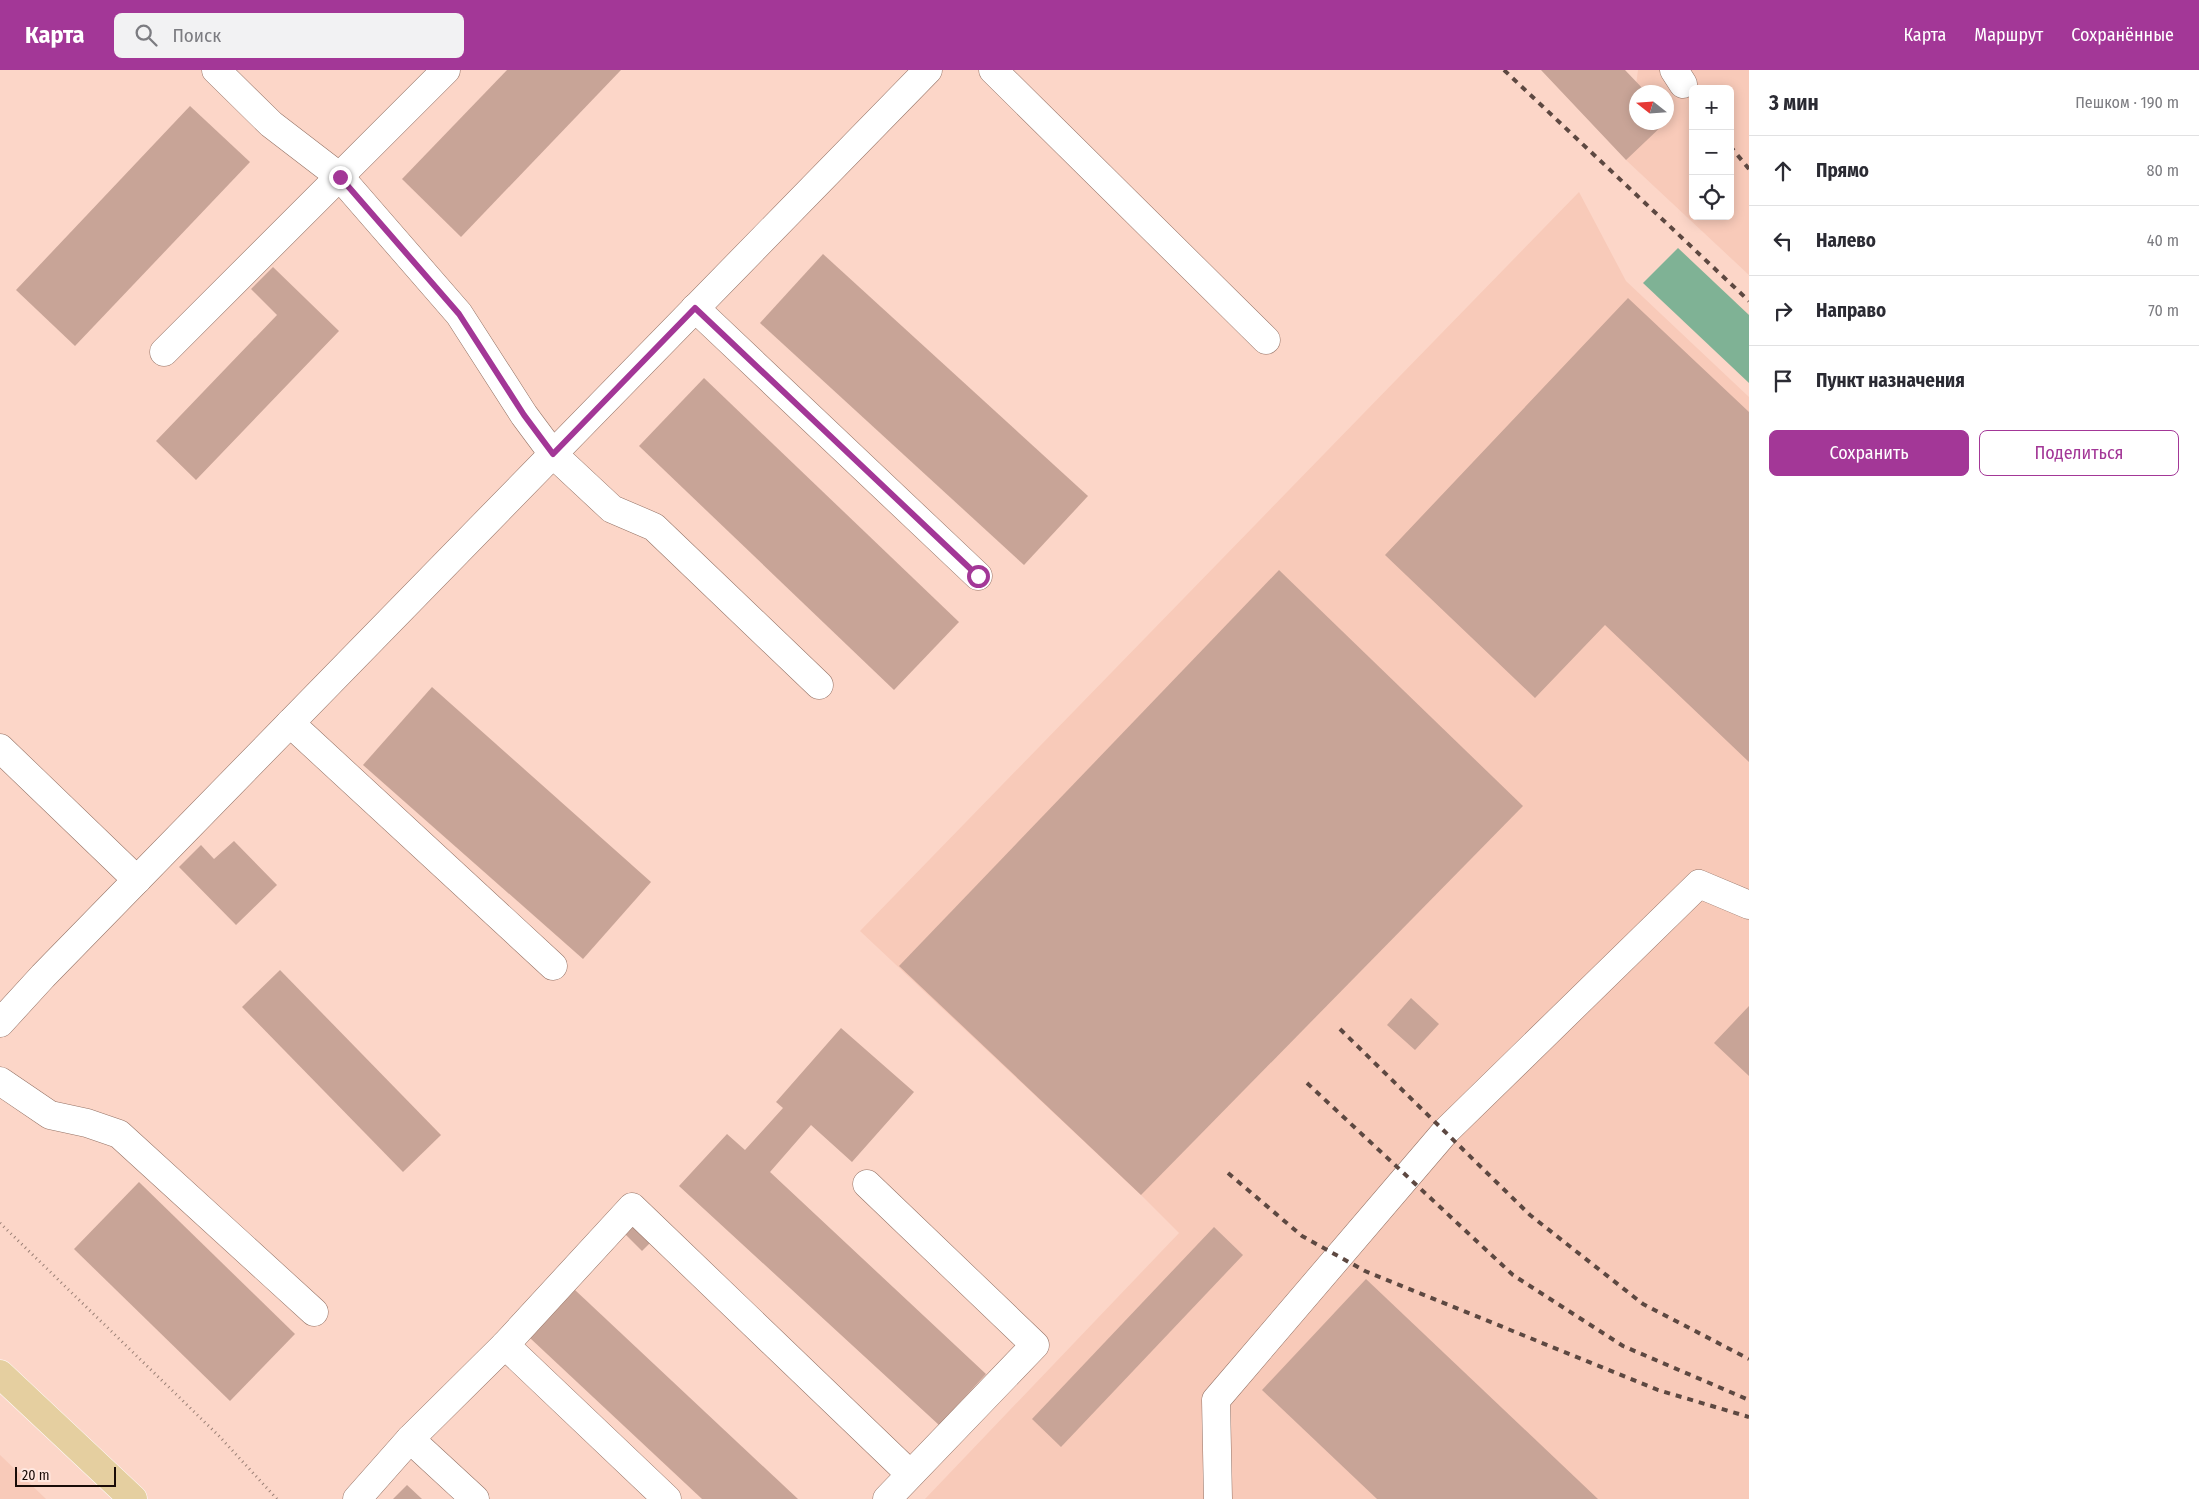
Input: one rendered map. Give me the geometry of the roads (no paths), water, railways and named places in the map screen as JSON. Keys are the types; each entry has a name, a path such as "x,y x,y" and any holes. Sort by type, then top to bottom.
{"main road":[{"path":"0,1374 133,1499"}],"lane":[{"path":"216,70 271,124 340,177 459,314 524,415 553,454 612,509 654,527 819,685"},
{"path":"164,352 446,70"},
{"path":"2,1016 928,70"},
{"path":"993,70 1266,340"},
{"path":"695,308 978,576"},
{"path":"290,723 553,966"},
{"path":"0,748 137,880"},
{"path":"1218,1499 1216,1400 1445,1132 1699,884 1749,905"},
{"path":"0,1081 50,1115 87,1123 119,1134 314,1312"},
{"path":"867,1184 1035,1345 887,1499"},
{"path":"357,1499 410,1439 505,1345 632,1207 910,1474"},
{"path":"505,1345 667,1499"},
{"path":"410,1439 475,1499"}],"railway":[{"path":"1504,70 1749,301"},
{"path":"1734,151 1749,169"},
{"path":"1340,1029 1530,1215 1643,1304 1749,1359"},
{"path":"1307,1083 1513,1275 1623,1346 1749,1400"},
{"path":"1228,1173 1302,1236 1365,1271 1658,1390 1749,1417"}]}
